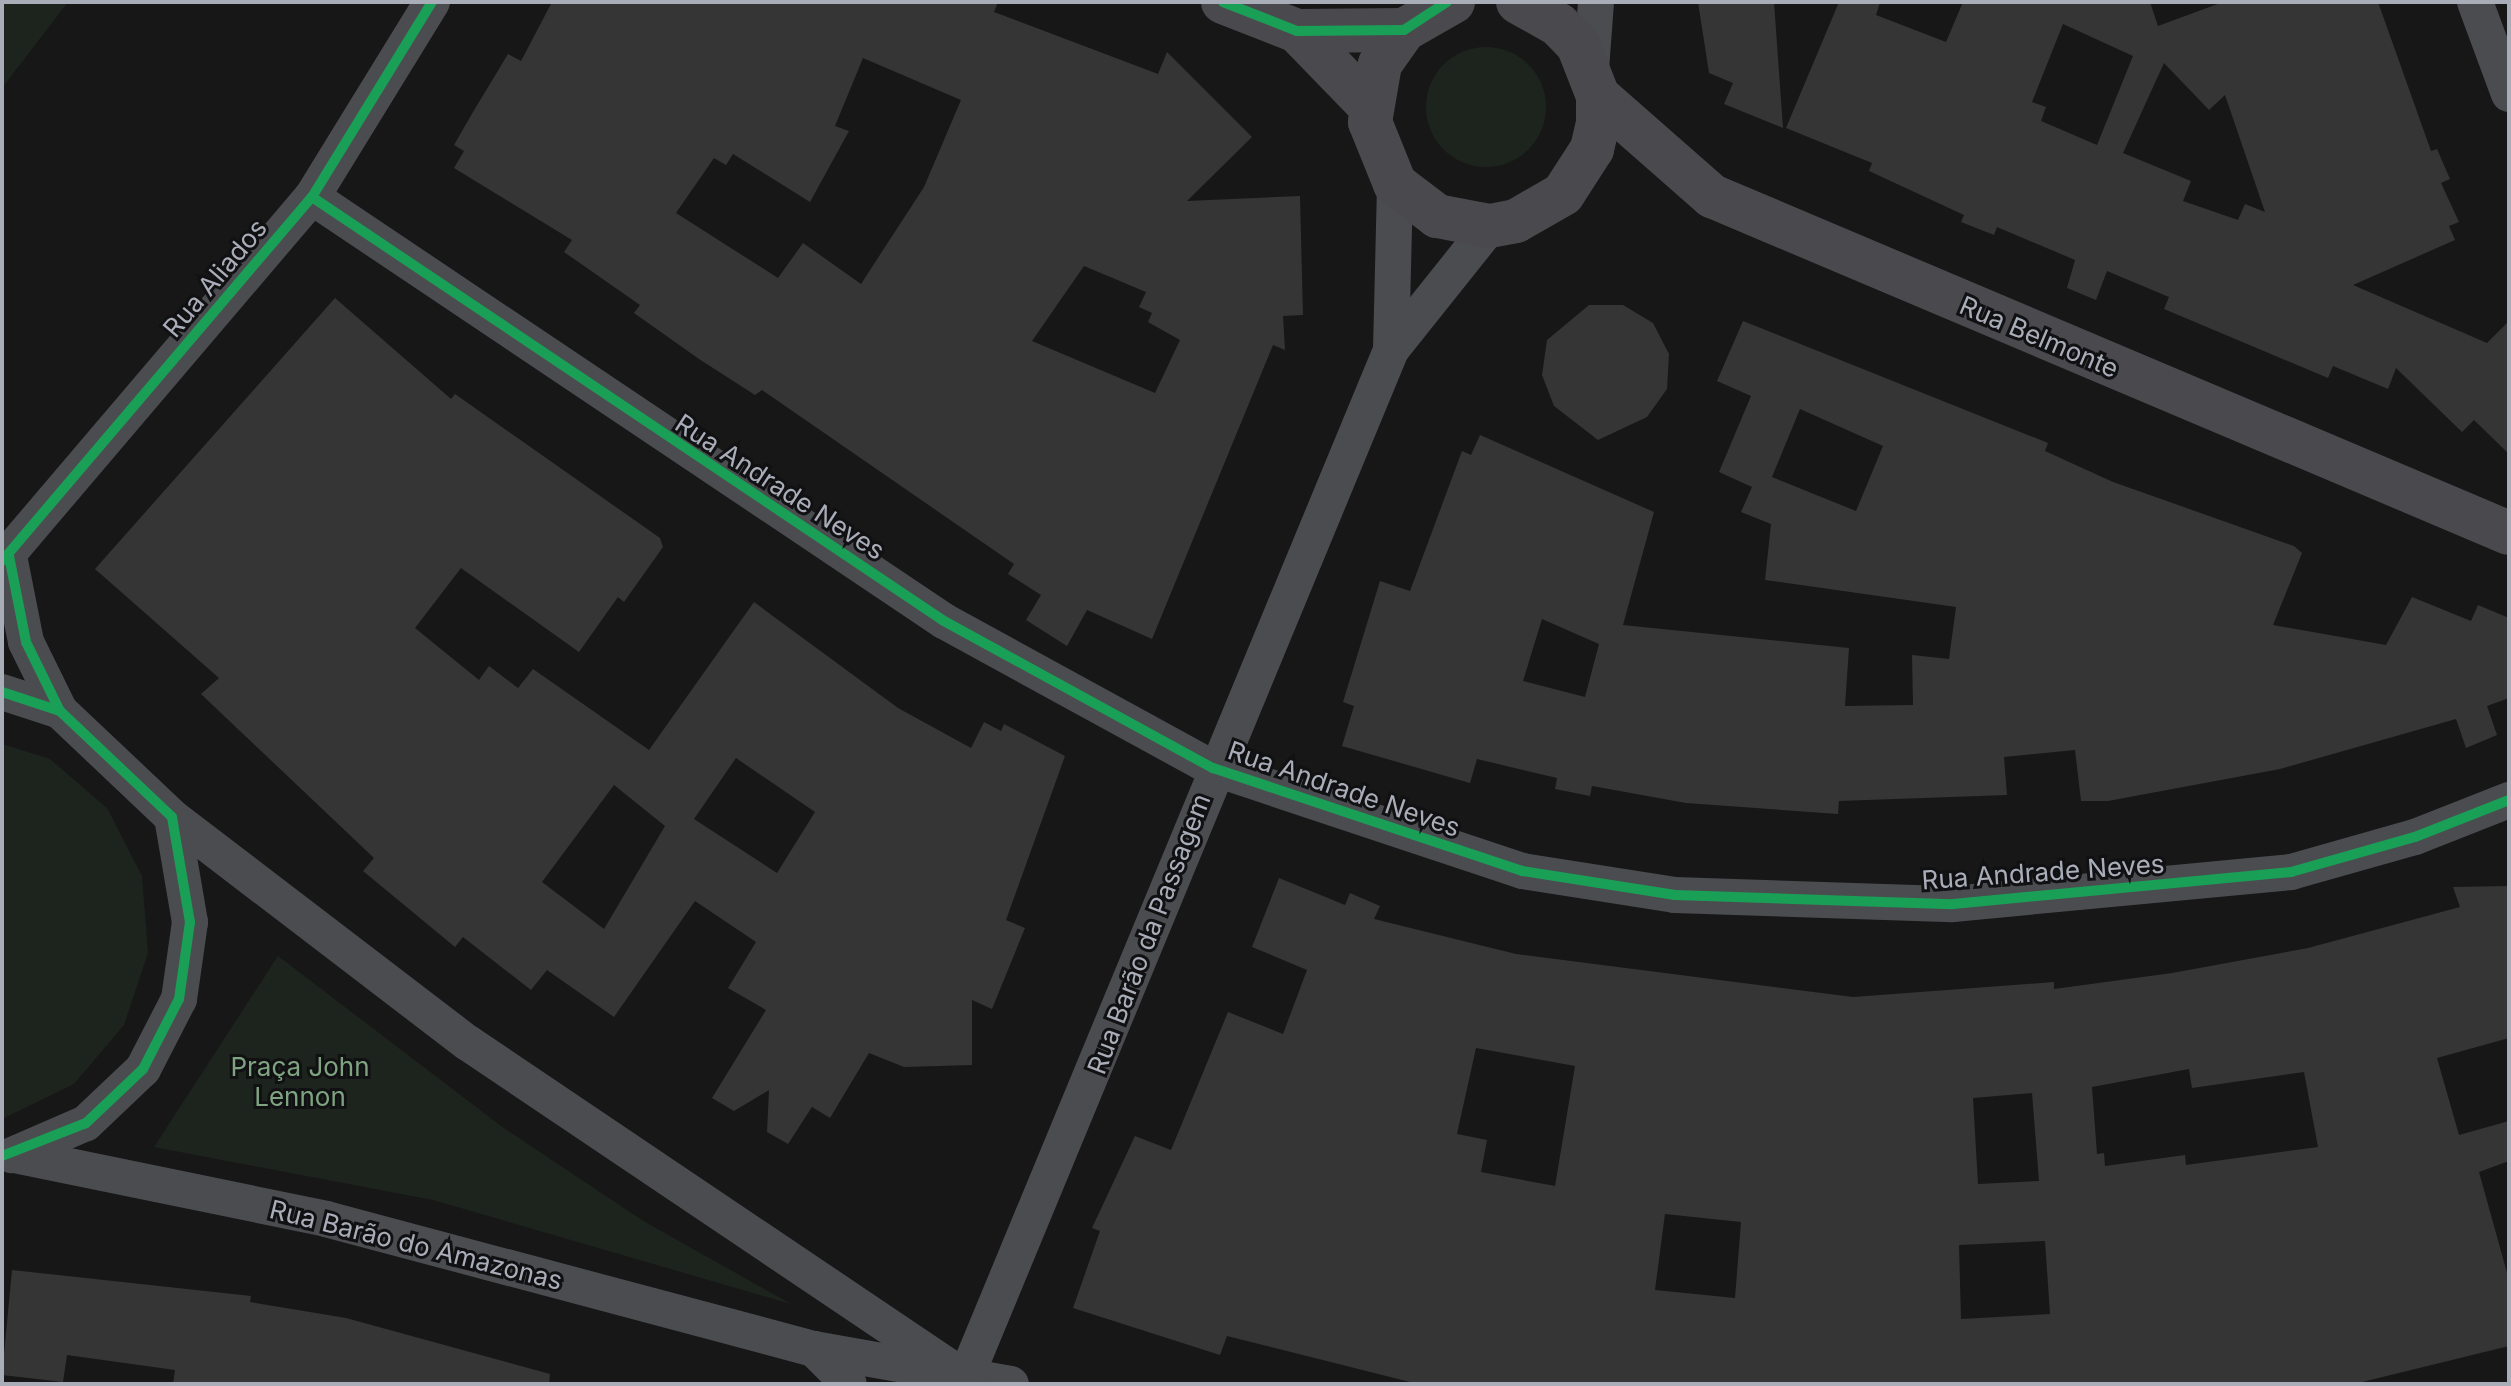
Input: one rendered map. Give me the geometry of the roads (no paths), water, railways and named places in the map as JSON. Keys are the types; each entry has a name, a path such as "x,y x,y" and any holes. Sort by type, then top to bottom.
{"main road":[{"path":"1223,2 1297,31 1404,30"},
{"name":"Rua Belmonte","path":"1518,2 1559,25 1594,82 1712,196 2509,533"},
{"path":"1448,3 1404,30 1380,64 1369,105 1378,155 1395,184 1437,216 1490,226 1516,221 1563,194 1592,149 1594,82"},
{"path":"1297,31 1369,105"}],"street":[{"name":"Rua Aliados","path":"5,558 312,197 432,2"},
{"path":"1594,82 1596,2"},
{"path":"2475,2 2509,94"},
{"name":"Rua Barão da Passagem","path":"1391,350 1395,184"},
{"name":"Rua Andrade Neves","path":"312,197 944,621 1213,768 1522,871 1675,895 1953,904 2291,872 2415,837 2509,800"},
{"name":"Rua Barão da Passagem","path":"967,1382 1213,768 1391,350 1490,226"},
{"path":"5,558 26,642 60,711 172,817 468,1043 881,1318 967,1382"},
{"path":"2,692 60,711"},
{"path":"9,1155 86,1123 143,1069 164,1036 182,986 190,922 172,817"},
{"name":"Rua Barão do Amazonas","path":"9,1155 326,1219 814,1349 854,1370 1011,1384"},
{"path":"854,1370 875,1341 881,1318"}],"park label":[{"name":"Praça John Lennon","path":"300,1082"}]}
